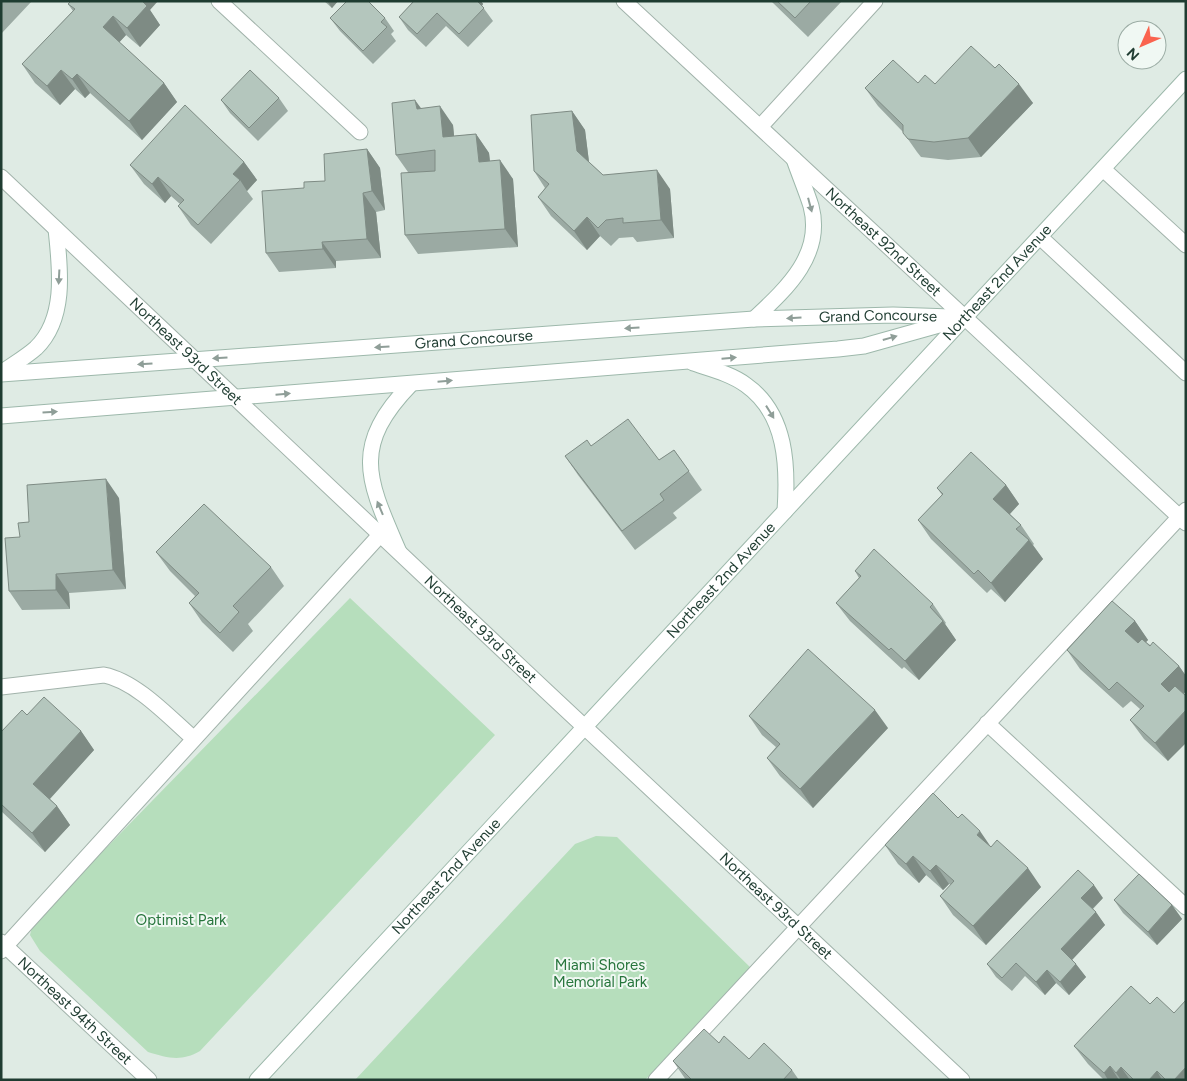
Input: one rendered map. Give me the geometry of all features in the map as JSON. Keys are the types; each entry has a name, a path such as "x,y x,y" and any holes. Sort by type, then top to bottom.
{"street":[{"path":"218,1 360,132"},
{"name":"Northeast 92nd Street","path":"624,1 965,318 1184,516"},
{"path":"760,127 875,1"},
{"name":"Northeast 2nd Avenue","path":"257,1080 1186,79"},
{"path":"754,319 791,284 807,260 814,234 811,208 794,159"},
{"path":"1103,168 1186,245"},
{"name":"Northeast 93rd Street","path":"1,177 584,728 962,1080"},
{"path":"1,374 36,347 53,323 58,298 60,269 56,229"},
{"path":"1040,237 1186,373"},
{"name":"Grand Concourse","path":"1,374 754,319 893,315 965,318"},
{"name":"Grand Concourse","path":"1,416 864,346 965,318"},
{"path":"686,361 726,374 747,386 763,401 771,412 781,435 787,482 785,512"},
{"path":"399,552 375,496 370,454 376,428 392,404 411,384"},
{"path":"656,1080 988,723 1184,516"},
{"path":"3,946 194,740 380,535"},
{"path":"1,686 104,675 119,678 155,705 194,740"},
{"path":"988,723 1186,907"},
{"name":"Northeast 94th Street","path":"3,946 149,1080"}],"green space":[{"name":"Optimist Park","path":"350,598 495,735 200,1051 180,1058 148,1052 40,951 30,935 33,923"},
{"name":"Miami Shores Memorial Park","path":"596,836 617,837 752,969 645,1080 355,1080 575,844"}],"building":[{"path":"71,1 142,1 147,6 127,28 113,16 103,27 164,83 129,121 77,74 72,79 61,70 47,86 22,64 75,9 68,4"},
{"path":"347,1 368,1 385,18 381,22 387,27 363,51 330,18"},
{"path":"414,1 477,1 484,8 459,34 437,13 417,34 399,17"},
{"path":"777,1 811,1 795,18"},
{"path":"971,46 995,68 999,64 1019,84 968,138 934,142 908,139 903,133 903,125 865,88 893,60 918,83 925,75 935,84"},
{"path":"250,70 279,98 249,128 221,100"},
{"path":"415,100 417,109 440,106 443,137 476,134 479,162 500,160 505,229 405,235 401,173 435,171 435,150 396,155 392,103"},
{"path":"185,105 244,162 233,174 240,180 198,225 178,206 184,200 158,177 152,184 130,165"},
{"path":"572,111 577,151 603,175 657,170 661,220 623,223 623,218 606,220 598,228 587,217 574,231 538,197 549,184 534,171 531,115"},
{"path":"367,149 372,191 363,193 367,239 322,242 323,249 266,253 262,191 304,188 304,182 325,181 324,154"},
{"path":"628,419 659,460 674,450 689,471 660,494 664,500 622,531 565,456 587,440 591,446"},
{"path":"971,452 1006,485 993,499 1021,525 1016,529 1029,540 991,583 978,570 974,574 918,520 943,494 937,488"},
{"path":"106,479 113,570 56,574 56,590 9,591 5,538 20,537 18,523 29,522 27,485"},
{"path":"204,504 271,567 233,606 239,612 220,633 189,603 199,593 156,552"},
{"path":"874,549 933,604 930,607 943,621 905,661 891,648 889,650 836,603 861,576 855,571"},
{"path":"1112,601 1135,621 1125,631 1138,643 1142,639 1150,646 1153,642 1179,666 1161,684 1169,692 1175,686 1186,696 1186,710 1155,743 1130,720 1144,706 1117,682 1109,690 1067,650"},
{"path":"808,649 875,710 800,789 767,758 780,744 749,716"},
{"path":"44,697 81,731 33,784 57,806 32,833 1,804 1,732 22,710 27,715"},
{"path":"933,793 958,818 962,814 980,831 977,835 991,847 997,840 1028,868 973,926 940,896 954,881 936,865 930,871 913,856 906,864 885,845"},
{"path":"1078,870 1094,885 1081,898 1096,912 1061,949 1076,964 1060,982 1047,970 1036,982 1016,963 1002,978 987,964"},
{"path":"1139,874 1172,905 1148,932 1114,900"},
{"path":"1131,986 1150,1004 1157,997 1174,1013 1186,1000 1186,1067 1174,1080 1166,1080 1157,1071 1149,1080 1134,1080 1121,1067 1116,1073 1110,1066 1104,1073 1074,1046"},
{"path":"704,1029 719,1043 724,1036 749,1059 764,1043 792,1070 783,1080 692,1080 673,1061"}]}
